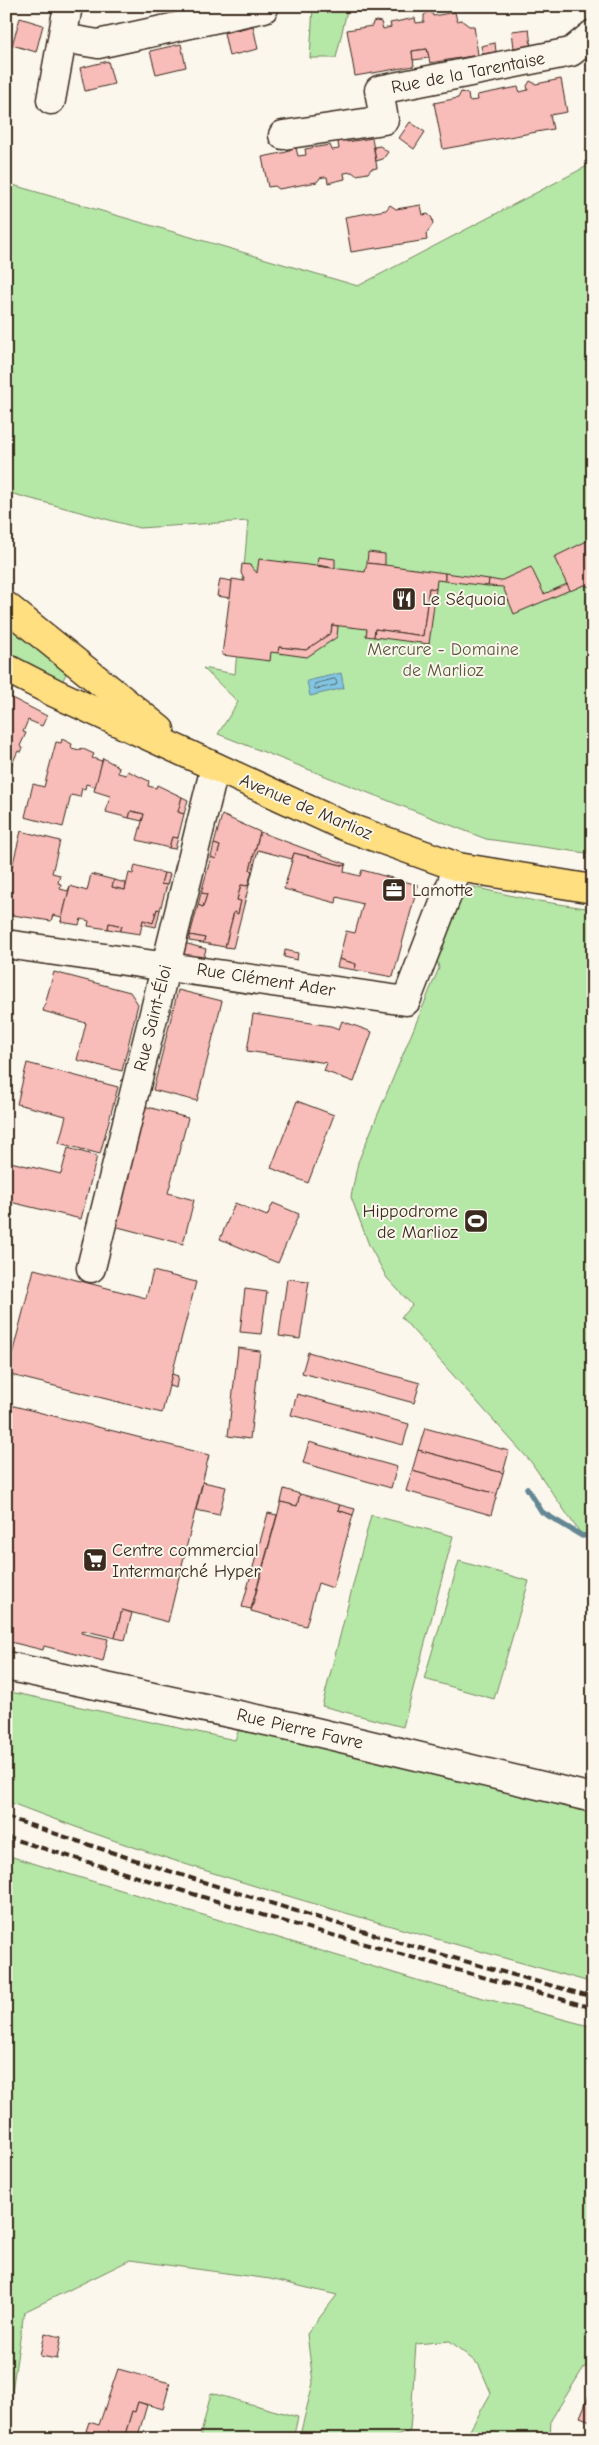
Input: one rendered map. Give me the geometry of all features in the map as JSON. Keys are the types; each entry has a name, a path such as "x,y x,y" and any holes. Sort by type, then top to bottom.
{"main road":[{"name":"Avenue de Marlioz","path":"6,606 103,686 205,762"},
{"name":"Avenue de Marlioz","path":"6,668 62,696 344,826 458,867 593,889"},
{"name":"Avenue de Marlioz","path":"420,852 461,858 518,876"}],"street":[{"path":"51,100 68,6"},
{"path":"63,38 98,44 264,8"},
{"name":"Rue de la Tarentaise","path":"283,136 384,120 379,90 571,52 593,34"},
{"name":"Rue Saint-Éloi","path":"91,1268 165,965 205,762"},
{"name":"Rue Clément Ader","path":"6,944 165,965 406,1001 458,867"},
{"name":"Rue Pierre Favre","path":"6,1666 295,1727 593,1798"}],"green space":[{"path":"313,6 348,6 336,58 310,58"},
{"name":"Mercure - Domaine de Marlioz","path":"593,163 593,854 486,839 218,734 238,702 203,668 235,674 248,521 139,528 6,492 6,183 358,286"},
{"path":"6,620 67,672 63,680 57,685 6,657"},
{"name":"Hippodrome de Marlioz","path":"464,885 531,900 593,909 593,1543 578,1530 531,1462 401,1317 412,1305 387,1278 369,1245 351,1197 358,1162 439,968 437,960"},
{"path":"371,1515 453,1536 403,1727 322,1706"},
{"path":"459,1561 529,1581 494,1699 424,1679"},
{"path":"6,1691 235,1740 239,1729 593,1810 593,1983 297,1899 151,1853 6,1801"},
{"path":"6,1855 430,1984 593,2027 593,2367 584,2367 551,2420 550,2439 465,2439 491,2393 479,2365 450,2341 416,2344 410,2431 389,2439 299,2439 313,2383 307,2334 337,2295 270,2279 130,2260 24,2312 9,2411 6,2416"},
{"path":"211,2393 298,2417 293,2439 200,2438"}],"water":[{"path":"341,673 344,688 310,696 307,681"}],"building":[{"path":"428,12 432,13 433,16 455,12 457,21 461,20 469,26 474,26 478,55 430,63 427,49 412,51 414,66 355,76 347,30 372,26 373,22 376,21 381,22 383,29 391,27 390,23 415,18 416,23 424,22 424,15"},
{"path":"20,18 43,25 36,52 12,45"},
{"path":"253,26 258,49 229,56 224,33"},
{"path":"529,29 531,46 514,48 512,31"},
{"path":"495,43 496,52 483,54 481,46"},
{"path":"181,44 186,67 156,74 150,51"},
{"path":"427,49 429,58 413,60 412,51"},
{"path":"108,61 114,84 85,91 80,68"},
{"path":"561,79 567,112 550,115 553,129 443,149 434,103 458,98 461,92 468,94 469,101 478,100 477,95 518,87 520,92 528,90 527,86 530,81 536,84"},
{"path":"410,122 425,132 414,149 399,138"},
{"path":"372,138 377,168 371,169 368,173 356,175 352,172 344,173 345,179 328,183 327,177 324,177 320,178 317,182 279,189 275,186 268,187 262,157 287,152 292,148 296,148 298,156 306,155 305,149 330,145 332,150 339,149 338,143 340,140 345,139 347,142"},
{"path":"380,146 388,152 383,159 376,161 374,147"},
{"path":"390,205 396,209 421,205 423,215 428,214 432,218 433,224 426,234 427,240 351,252 345,217 386,210"},
{"path":"589,540 593,542 593,588 584,585 570,591 554,557"},
{"path":"368,552 385,554 385,565 367,563"},
{"path":"318,557 335,559 335,568 317,565"},
{"path":"259,559 365,572 367,563 385,565 445,573 445,581 437,580 436,589 429,588 423,636 375,629 374,637 366,636 367,629 332,625 331,633 306,650 279,647 278,653 271,652 270,661 222,655 232,579 245,581 241,573 242,564 250,565 257,573"},
{"path":"531,567 544,594 567,584 570,590 514,614 503,587 488,586 489,579 500,581"},
{"path":"445,573 489,579 488,586 445,581"},
{"path":"220,579 232,581 230,598 217,596"},
{"path":"429,588 436,589 429,644 374,637 375,629 423,636"},
{"path":"332,625 338,626 337,637 307,657 278,653 279,647 306,650 331,633"},
{"path":"6,695 47,716 42,726 28,720 23,732 26,733 20,746 23,748 21,752 18,751 12,764 6,761"},
{"path":"62,739 72,744 71,748 80,750 81,748 94,754 92,758 102,761 103,758 96,787 86,784 85,789 82,788 80,797 71,795 63,827 25,817 33,784 44,787 56,742 61,743"},
{"path":"103,758 119,767 118,773 126,775 128,771 149,781 148,786 156,788 157,785 182,797 178,812 184,814 178,838 172,837 169,848 137,840 144,814 131,811 129,818 106,812 110,796 94,791"},
{"path":"182,797 188,800 184,814 178,812"},
{"path":"131,811 144,814 142,821 129,818"},
{"path":"222,815 260,832 250,870 252,871 248,886 241,885 237,900 241,901 238,914 234,912 225,947 203,943 205,938 190,935 198,905 203,907 207,894 201,893 211,857 216,859 220,846 214,844"},
{"path":"21,831 60,841 52,873 60,875 58,883 61,884 60,889 68,891 70,886 61,922 62,917 53,915 51,921 6,914 6,891"},
{"path":"260,832 346,864 345,866 294,853 292,859 258,850 233,948 225,947 234,912 238,914 241,901 237,900 241,885 248,886 252,871 250,870"},
{"path":"172,837 178,838 175,849 169,848"},
{"path":"214,844 220,846 216,859 211,857"},
{"path":"294,853 345,866 344,872 360,876 362,870 418,885 393,977 355,970 356,964 339,959 346,931 355,933 363,904 337,897 336,903 284,889"},
{"path":"135,865 164,873 161,884 167,885 160,910 157,909 153,923 143,920 140,934 120,931 122,926 109,923 108,929 88,926 89,921 81,919 79,925 61,922 70,886 87,891 91,874 114,880 112,887 125,890 129,873 133,874"},
{"path":"164,873 170,874 167,885 161,884"},
{"path":"114,880 126,883 125,890 112,887"},
{"path":"201,893 207,894 203,907 198,905"},
{"path":"157,909 160,910 156,927 142,924 143,920 153,923"},
{"path":"109,923 122,926 120,931 108,929"},
{"path":"190,935 205,938 203,943 189,941"},
{"path":"184,943 206,949 203,960 181,954"},
{"path":"285,950 298,953 297,960 284,957"},
{"path":"339,959 356,964 355,970 337,967"},
{"path":"54,972 130,992 138,1004 122,1071 77,1060 86,1023 43,1011"},
{"path":"178,990 222,1001 197,1101 153,1090"},
{"path":"253,1014 331,1026 339,1029 342,1021 372,1032 354,1082 324,1071 327,1063 247,1051"},
{"path":"27,1063 118,1087 100,1154 59,1143 66,1116 17,1104"},
{"path":"297,1101 334,1115 308,1183 271,1168"},
{"path":"144,1106 188,1118 168,1193 194,1200 183,1244 114,1226"},
{"path":"68,1148 97,1156 81,1219 6,1201 6,1161 61,1174"},
{"path":"235,1203 267,1216 273,1203 299,1214 278,1263 220,1239"},
{"path":"34,1269 146,1298 153,1271 196,1282 162,1413 7,1374"},
{"path":"287,1279 309,1281 300,1339 279,1336"},
{"path":"245,1289 267,1292 261,1334 240,1332"},
{"path":"238,1348 260,1351 250,1439 228,1436"},
{"path":"308,1352 420,1383 414,1403 302,1373"},
{"path":"172,1374 178,1376 176,1388 169,1386"},
{"path":"297,1394 409,1424 403,1445 291,1415"},
{"name":"Centre commercial Intermarché Hyper","path":"6,1404 209,1455 168,1622 122,1610 115,1638 82,1630 81,1633 108,1639 103,1661 44,1646 43,1650 6,1641"},
{"path":"425,1428 509,1451 503,1473 418,1450"},
{"path":"309,1442 397,1467 391,1488 303,1463"},
{"path":"418,1450 503,1473 497,1494 412,1471"},
{"path":"412,1471 497,1494 491,1515 406,1491"},
{"path":"203,1482 226,1487 219,1515 196,1510"},
{"path":"284,1489 300,1494 297,1506 281,1502"},
{"path":"300,1494 340,1505 338,1510 353,1515 333,1588 318,1583 306,1626 251,1611 281,1502 297,1506"},
{"path":"340,1505 355,1509 353,1515 338,1510"},
{"path":"268,1513 277,1515 251,1609 242,1607"},
{"path":"122,1610 132,1613 125,1640 115,1638"},
{"path":"45,2333 61,2337 57,2359 40,2356"},
{"path":"118,2369 170,2383 163,2409 138,2402 135,2412 132,2411 125,2435 133,2439 95,2439 97,2434 86,2431 89,2422 99,2425"},
{"path":"593,2388 593,2422 580,2417"},
{"path":"138,2402 147,2405 137,2439 133,2439 125,2435 132,2411 135,2412"},
{"path":"86,2431 97,2434 95,2439 84,2439"}],"waterway":[{"path":"527,1488 542,1512 582,1536 593,1535"}],"railway":[{"path":"6,1817 298,1912 593,1997"},
{"path":"6,1837 272,1918 593,2008"}],"place":[{"name":"Le Séquoia","path":"404,599"},
{"name":"Lamotte","path":"394,890"},
{"name":"Hippodrome de Marlioz","path":"476,1221"},
{"name":"Centre commercial Intermarché Hyper","path":"95,1560"}]}
